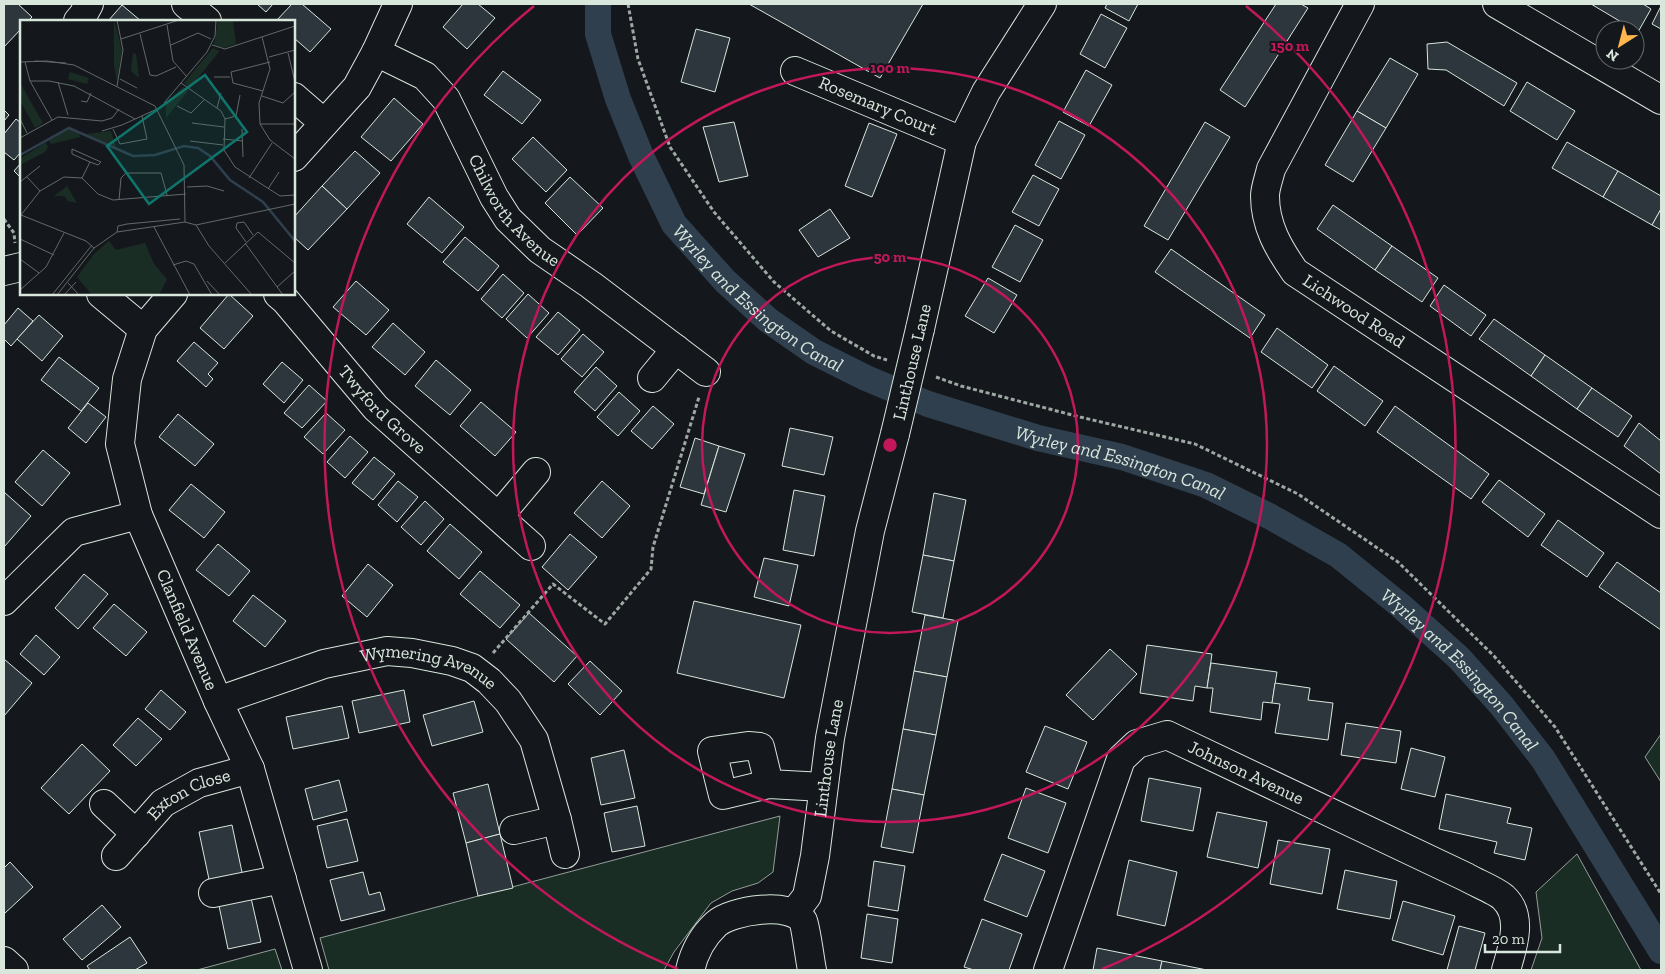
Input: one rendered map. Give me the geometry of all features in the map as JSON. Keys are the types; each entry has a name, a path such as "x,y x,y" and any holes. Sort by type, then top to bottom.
{"street":[{"path":"79,20 88,4"},
{"path":"186,4 206,20"},
{"path":"295,156 357,87 376,52 398,4"},
{"name":"Linthouse Lane","path":"794,913 807,896 830,738 870,531 920,329 962,141 986,92 1042,4"},
{"name":"Lichwood Road","path":"1360,4 1271,169 1264,195 1267,219 1277,245 1295,272 1661,514"},
{"path":"1497,4 1661,100"},
{"name":"Chilworth Avenue","path":"376,52 425,76 446,100 494,197 508,219 540,250 591,285 706,372"},
{"name":"Rosemary Court","path":"795,70 962,141"},
{"path":"295,98 324,123"},
{"path":"4,271 20,267"},
{"path":"102,295 144,329"},
{"name":"Clanfield Avenue","path":"172,295 144,329 127,379 120,444 138,515 250,769 308,970"},
{"name":"Twyford Grove","path":"279,295 376,408 531,546"},
{"path":"652,378 676,349"},
{"path":"499,516 536,472"},
{"path":"4,601 74,532 138,515"},
{"name":"Wymering Avenue","path":"218,700 324,664 387,650 452,661 472,668 489,681 508,701 534,740 565,854"},
{"name":"Johnson Avenue","path":"1048,970 1121,759 1137,744 1167,735 1466,877 1505,899 1515,916 1515,938 1506,970"},
{"name":"Exton Close","path":"116,856 163,803 199,783 250,769"},
{"path":"769,784 823,787"},
{"name":"Exton Close","path":"104,804 136,834"},
{"path":"514,830 557,820"},
{"path":"213,892 282,880"},
{"path":"690,970 705,936 718,922 738,913 765,909 794,913 803,921 812,970"},
{"path":"4,961 14,970"}],"path":[{"path":"628,4 638,59 670,147 714,212 774,282 831,331 874,356 890,361"},
{"path":"477,672 553,584 605,624 651,569 653,547 706,372"},
{"path":"931,375 961,386 1195,444 1298,494 1398,562 1494,656 1555,728 1661,894"}],"green space":[{"path":"1661,734 1661,782 1645,757"},
{"path":"780,816 773,872 758,883 732,891 711,903 674,952 664,970 329,970 320,938"},
{"path":"1577,854 1641,970 1531,970 1542,938 1536,892"},
{"path":"275,949 282,970 197,970"}],"building":[{"path":"4,4 18,4 32,17 29,20 20,20 20,30 4,47"},
{"path":"257,4 273,4 266,12"},
{"path":"292,4 302,4 331,29 310,52 295,39 295,20 277,20"},
{"path":"463,4 478,4 495,18 467,49 443,27"},
{"path":"749,4 923,4 880,78"},
{"path":"1107,4 1138,4 1129,21 1105,8"},
{"path":"1276,4 1301,4 1308,8 1245,107 1220,90"},
{"path":"1591,4 1643,4 1651,9 1645,20 1618,20"},
{"path":"122,5 140,20 109,20"},
{"path":"1661,6 1661,29 1652,24"},
{"path":"1101,14 1127,28 1105,68 1080,54"},
{"path":"696,29 730,38 715,92 681,82"},
{"path":"1447,42 1517,83 1504,106 1446,70 1428,69 1427,44"},
{"path":"1390,58 1418,74 1386,128 1357,111"},
{"path":"1086,70 1112,85 1089,126 1063,112"},
{"path":"503,71 541,100 522,124 484,95"},
{"path":"1527,82 1575,111 1557,140 1510,111"},
{"path":"394,98 423,124 391,161 361,137"},
{"path":"4,110 9,115 4,121"},
{"path":"1357,111 1386,128 1353,182 1325,165"},
{"path":"16,119 20,122 20,153 14,160 4,152 4,134"},
{"path":"1059,121 1085,135 1061,179 1035,165"},
{"path":"734,122 748,176 719,182 703,127"},
{"path":"1205,122 1230,137 1168,240 1144,226"},
{"path":"869,123 897,134 872,197 845,186"},
{"path":"533,137 567,170 546,192 512,159"},
{"path":"1567,142 1618,171 1603,197 1552,168"},
{"path":"355,151 380,173 347,209 322,186"},
{"path":"20,164 20,177 14,171"},
{"path":"1618,171 1661,196 1661,209 1652,225 1603,197"},
{"path":"1033,175 1059,189 1039,226 1012,212"},
{"path":"570,177 603,208 577,235 545,203"},
{"path":"322,186 347,209 308,250 295,238 295,216"},
{"path":"429,197 464,227 442,253 407,224"},
{"path":"1333,205 1392,246 1375,270 1317,229"},
{"path":"830,209 850,238 818,257 799,230"},
{"path":"1661,209 1661,230 1652,225"},
{"path":"1015,225 1043,240 1020,282 992,267"},
{"path":"465,237 499,266 478,291 443,262"},
{"path":"1392,246 1438,278 1422,302 1375,270"},
{"path":"1171,249 1265,315 1250,338 1155,272"},
{"path":"503,274 524,293 502,318 481,299"},
{"path":"988,278 1017,295 994,333 965,316"},
{"path":"356,281 389,310 366,335 333,307"},
{"path":"1444,285 1486,315 1471,336 1430,306"},
{"path":"528,294 549,313 527,338 506,319"},
{"path":"228,295 253,316 224,349 200,328"},
{"path":"18,308 33,321 11,346 4,339 4,325"},
{"path":"558,312 580,330 558,355 536,337"},
{"path":"39,315 63,336 42,361 17,339"},
{"path":"1494,319 1545,355 1531,376 1479,339"},
{"path":"393,323 425,352 405,375 372,347"},
{"path":"1277,328 1328,365 1312,388 1261,352"},
{"path":"583,334 604,352 582,377 561,359"},
{"path":"194,342 218,363 208,374 213,379 206,387 177,361"},
{"path":"1545,355 1592,388 1577,409 1531,376"},
{"path":"59,357 99,388 81,411 41,380"},
{"path":"436,360 471,390 450,415 415,386"},
{"path":"282,362 303,380 284,403 263,384"},
{"path":"1334,366 1383,401 1365,426 1317,391"},
{"path":"596,367 617,386 595,411 574,392"},
{"path":"309,385 327,401 302,428 284,413"},
{"path":"1592,388 1632,416 1618,437 1577,409"},
{"path":"619,392 640,411 618,436 597,417"},
{"path":"481,402 516,432 495,456 460,426"},
{"path":"88,403 106,417 86,443 68,428"},
{"path":"653,406 674,424 652,449 631,431"},
{"path":"1395,406 1489,474 1471,499 1377,432"},
{"path":"326,413 345,430 323,454 304,437"},
{"path":"178,414 214,444 195,466 159,437"},
{"path":"1639,423 1661,441 1661,474 1624,446"},
{"path":"790,428 833,437 824,475 782,466"},
{"path":"350,436 368,452 345,478 327,462"},
{"path":"695,438 719,446 704,494 680,487"},
{"path":"719,446 745,454 726,512 701,505"},
{"path":"43,450 70,473 42,506 15,482"},
{"path":"374,457 395,474 373,500 352,483"},
{"path":"1499,480 1545,514 1528,537 1482,502"},
{"path":"398,481 418,497 397,522 378,505"},
{"path":"602,481 630,506 602,538 574,513"},
{"path":"191,484 225,512 204,538 169,510"},
{"path":"794,490 825,496 814,556 783,550"},
{"path":"4,492 31,516 4,547"},
{"path":"934,493 966,500 954,561 923,555"},
{"path":"425,501 444,519 421,545 401,527"},
{"path":"1558,520 1604,553 1587,577 1541,545"},
{"path":"450,524 482,552 459,579 427,551"},
{"path":"570,534 597,557 568,590 542,567"},
{"path":"218,544 250,571 229,596 196,570"},
{"path":"923,555 954,561 943,618 912,612"},
{"path":"764,558 798,565 789,606 754,597"},
{"path":"1617,562 1661,593 1661,630 1599,587"},
{"path":"368,564 393,585 367,617 342,596"},
{"path":"480,571 520,605 500,628 460,594"},
{"path":"84,574 108,594 78,629 55,608"},
{"path":"253,595 286,621 265,647 233,621"},
{"path":"694,601 801,625 784,698 677,673"},
{"path":"114,604 147,632 126,656 93,628"},
{"path":"529,613 577,656 554,682 506,639"},
{"path":"925,615 958,621 947,677 914,671"},
{"path":"36,635 60,657 44,675 20,654"},
{"path":"1147,645 1212,654 1207,688 1195,686 1193,701 1140,693"},
{"path":"1110,649 1137,674 1093,720 1066,695"},
{"path":"4,659 32,683 4,716"},
{"path":"590,661 622,691 600,715 568,684"},
{"path":"1211,663 1277,672 1272,703 1263,702 1261,720 1210,712 1213,688 1207,688"},
{"path":"914,671 947,677 936,735 903,729"},
{"path":"1275,683 1310,688 1308,700 1333,703 1328,740 1275,733 1280,704 1272,703"},
{"path":"161,690 186,712 170,730 145,709"},
{"path":"404,690 410,722 359,733 352,701"},
{"path":"474,701 483,732 432,746 423,715"},
{"path":"342,706 349,738 293,749 286,717"},
{"path":"138,718 162,739 136,766 113,745"},
{"path":"1346,723 1401,731 1396,763 1341,755"},
{"path":"1045,726 1087,742 1068,789 1026,772"},
{"path":"903,729 936,735 924,795 892,789"},
{"path":"82,744 110,771 69,814 41,788"},
{"path":"1411,748 1445,757 1435,797 1401,789"},
{"path":"624,750 635,798 601,805 591,758"},
{"path":"1149,778 1201,788 1193,831 1141,821"},
{"path":"339,780 347,811 313,820 305,789"},
{"path":"488,784 500,834 466,843 453,793"},
{"path":"1026,788 1066,803 1048,853 1008,838"},
{"path":"892,789 924,795 913,853 881,847"},
{"path":"1446,794 1511,808 1507,823 1532,828 1525,860 1494,853 1497,842 1439,829"},
{"path":"637,806 645,846 612,852 604,813"},
{"path":"1217,812 1267,822 1258,868 1207,857"},
{"path":"347,819 358,861 327,868 317,826"},
{"path":"232,825 243,877 210,884 199,832"},
{"path":"500,834 513,888 478,896 466,843"},
{"path":"1278,840 1330,849 1322,894 1270,884"},
{"path":"1002,854 1045,871 1027,917 984,900"},
{"path":"1129,860 1177,872 1165,926 1117,915"},
{"path":"874,861 905,866 898,911 868,906"},
{"path":"10,862 33,887 4,914 4,868"},
{"path":"1345,870 1397,881 1390,919 1337,909"},
{"path":"363,872 369,895 380,892 385,910 341,921 330,880"},
{"path":"249,889 261,942 228,949 217,896"},
{"path":"1403,901 1455,916 1443,955 1392,940"},
{"path":"102,905 121,927 82,960 63,939"},
{"path":"867,914 898,919 892,963 861,958"},
{"path":"982,919 1022,934 1009,970 974,970 964,967"},
{"path":"1459,926 1485,933 1475,970 1447,970"},
{"path":"130,937 147,963 135,970 90,970 87,966"},
{"path":"1097,948 1162,961 1160,970 1093,970"},
{"path":"1162,961 1207,970 1160,970"}],"waterway":[{"name":"Wyrley and Essington Canal","path":"598,4 598,34 618,99 641,156 674,224 725,281 768,320 814,352 866,378 928,404 1038,438 1122,457 1206,485 1271,517 1338,555 1401,606 1459,658 1502,706 1543,759 1661,951"}]}
